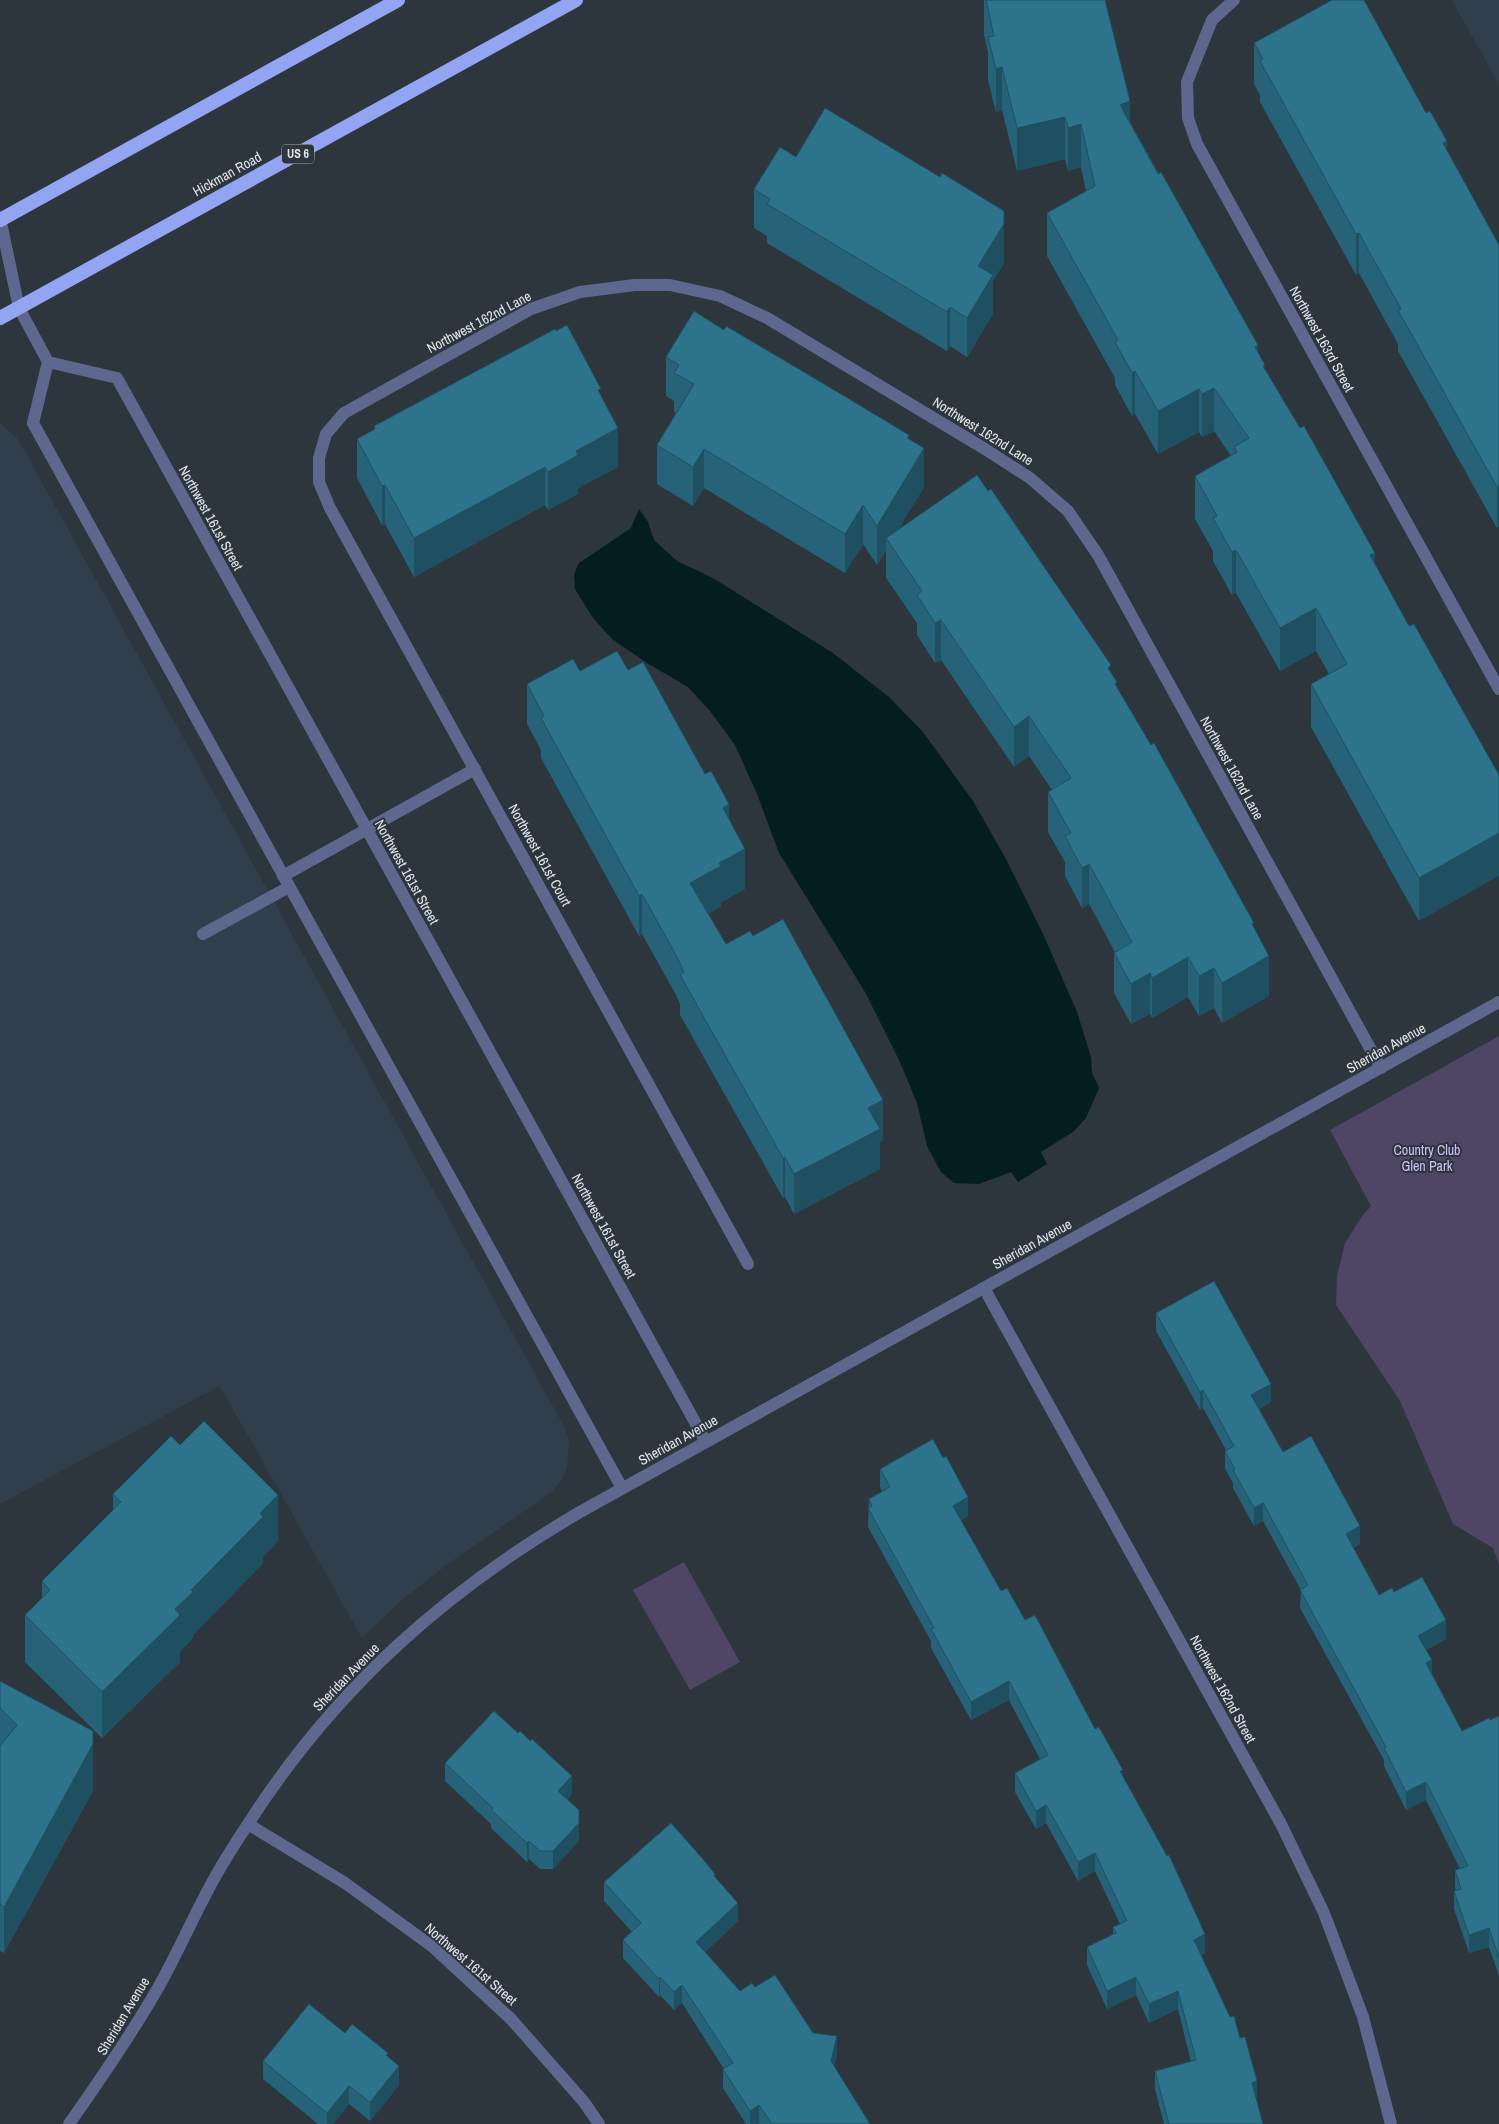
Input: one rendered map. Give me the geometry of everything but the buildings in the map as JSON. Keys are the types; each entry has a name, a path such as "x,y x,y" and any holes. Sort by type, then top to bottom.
{"highway":[{"path":"0,220 398,0"},
{"name":"Hickman Road","path":"0,318 576,0"}],"street":[{"name":"Northwest 163rd Street","path":"1234,0 1212,20 1187,82 1188,118 1197,144 1499,689"},
{"path":"0,220 19,308 48,362 33,423 622,1488"},
{"name":"Northwest 162nd Lane","path":"319,458 326,434 344,413 531,309 580,292 635,285 670,285 720,296 767,318 985,449 1030,478 1068,510 1098,555 1381,1068"},
{"name":"Northwest 161st Street","path":"48,362 117,378 706,1442"},
{"name":"Northwest 161st Court","path":"319,458 319,482 330,508 748,1264"},
{"path":"203,934 367,829 475,769"},
{"name":"Sheridan Avenue","path":"69,2124 115,2058 158,1988 209,1888 248,1824 293,1758 345,1696 405,1638 467,1585 536,1538 622,1488 1499,1002"},
{"name":"Northwest 162nd Street","path":"984,1288 1281,1824 1324,1913 1363,2017 1391,2124"},
{"name":"Northwest 161st Street","path":"248,1824 344,1883 433,1947 511,2020 584,2102 599,2124"}],"shaded area":[{"path":"1452,0 1499,0 1499,85"},
{"path":"0,423 17,438 26,453 565,1428 569,1441 567,1468 561,1481 552,1492 448,1564 403,1599 362,1638 220,1386 0,1504"},
{"path":"639,509 648,522 654,540 677,561 713,578 833,653 889,697 923,732 973,801 1006,859 1044,936 1077,1012 1091,1057 1092,1073 1099,1088 1086,1118 1073,1132 1041,1152 1047,1164 1018,1182 1011,1172 979,1184 954,1183 941,1172 927,1146 917,1103 900,1062 865,992 779,853 757,794 735,745 710,711 688,687 647,663 612,639 593,618 575,589 574,574 579,563 631,528"}],"green space":[{"name":"Country Club Glen Park","path":"1499,1036 1499,1564 1493,1548 1453,1524 1400,1401 1336,1305 1337,1276 1345,1243 1362,1216 1371,1206 1330,1130"},
{"path":"684,1562 740,1662 690,1690 633,1590"}]}
